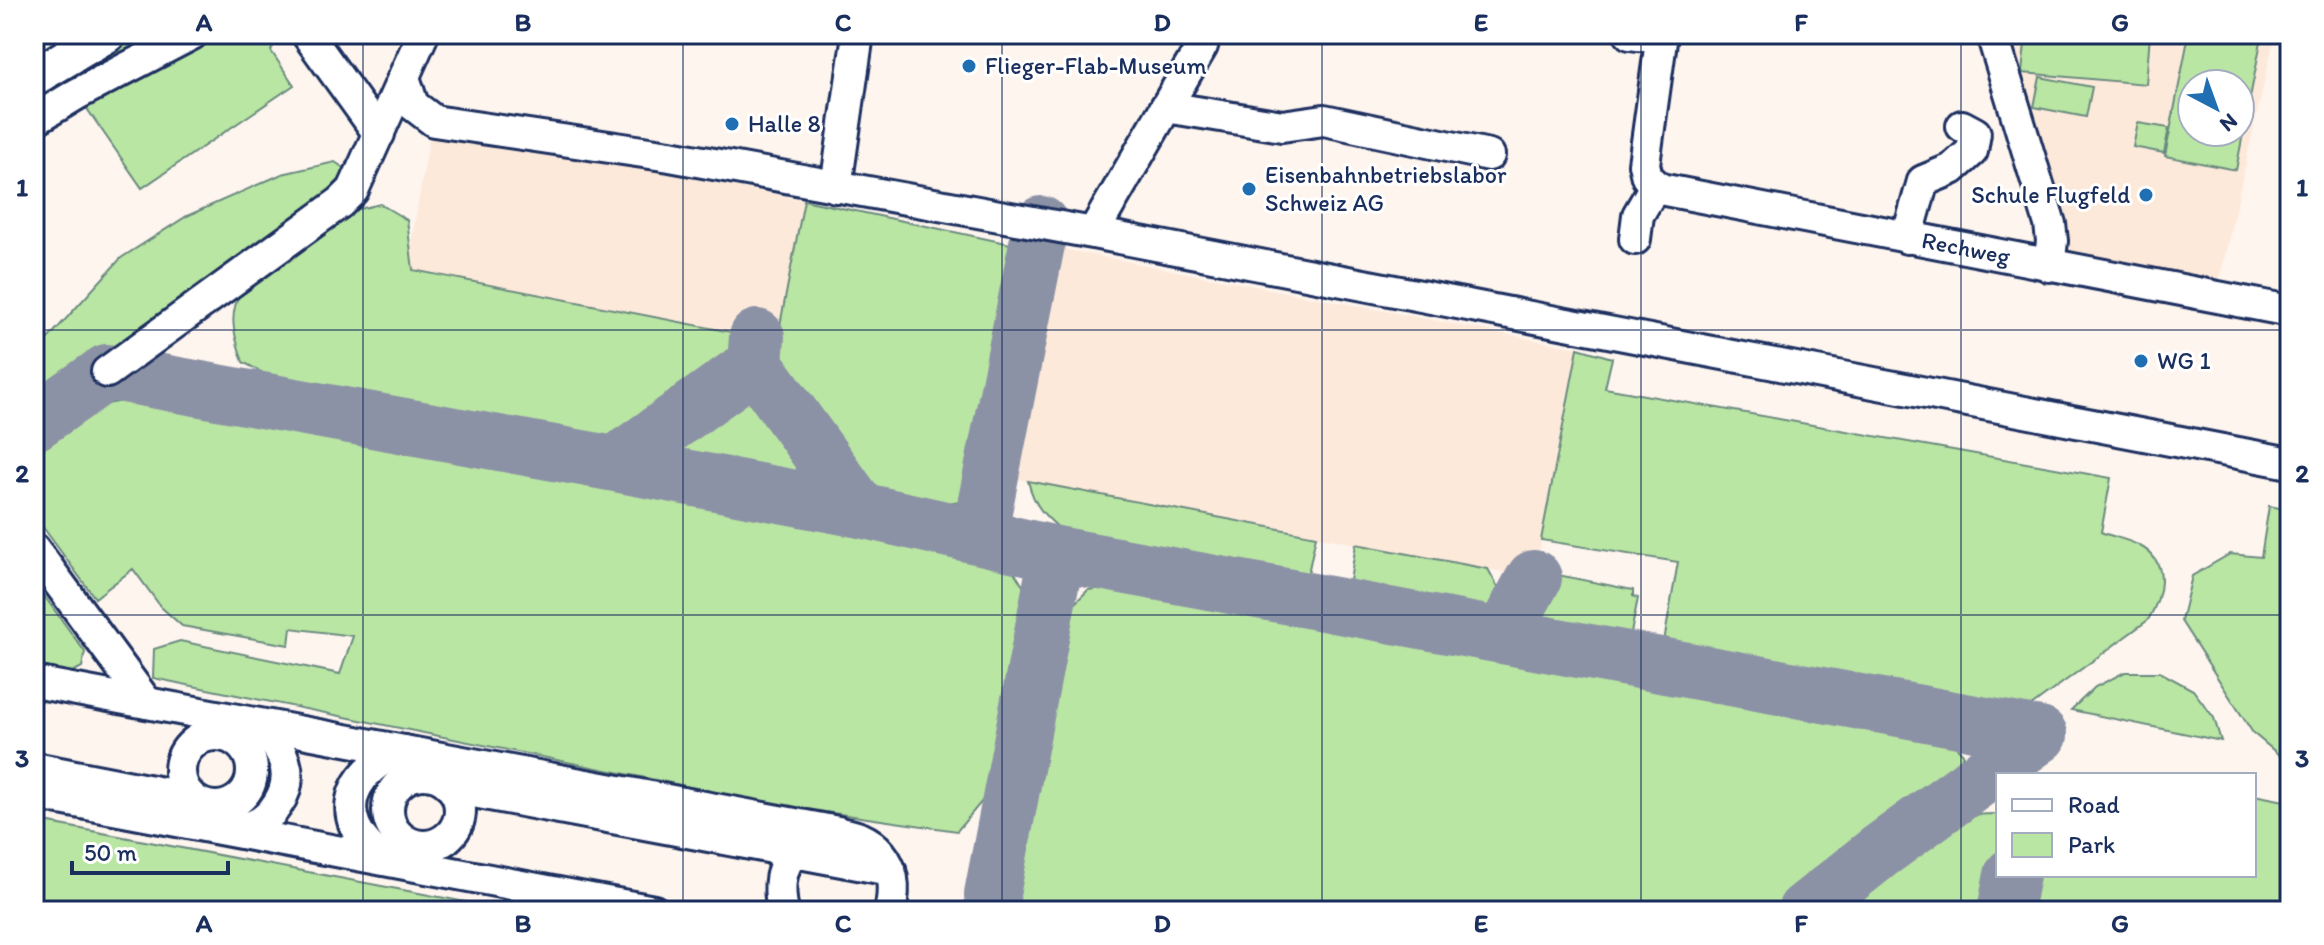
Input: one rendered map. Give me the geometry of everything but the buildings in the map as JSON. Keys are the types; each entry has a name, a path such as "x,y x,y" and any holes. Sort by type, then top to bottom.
{"main road":[{"path":"34,55 65,34"},
{"path":"34,77 107,34"}],"street":[{"path":"34,120 192,34"},
{"path":"307,34 379,134"},
{"path":"107,372 341,202 353,190 423,34"},
{"path":"836,187 858,34"},
{"path":"1093,233 1202,46 1205,34"},
{"path":"1630,34 1662,36 1645,155 1651,182 1638,215 1635,239"},
{"path":"1992,34 2050,224 2052,241 2049,266"},
{"path":"404,77 413,105 434,121 670,156 1093,233 2290,463"},
{"path":"1166,107 1282,126 1324,120 1489,155"},
{"path":"1907,238 1923,181 1952,169 1972,151 1975,133 1962,126"},
{"name":"Rechweg","path":"1651,182 1665,191 2049,266 2289,305"},
{"path":"34,549 147,703"},
{"path":"34,682 404,751 459,775 890,870"},
{"path":"200,713 240,743 252,765 252,778 242,797 201,814"},
{"path":"34,794 201,814 254,826 272,813 284,795 288,773 282,753 272,737 257,724"},
{"path":"201,814 180,777 185,753 193,743 204,737 229,737"},
{"path":"384,860 366,845 354,824 351,805 356,786 370,766 387,755 404,751"},
{"path":"34,768 384,860 654,911"},
{"path":"409,844 431,846 450,836 460,817 459,775"},
{"path":"447,872 428,861 392,828 388,804 401,782 412,776 459,775 857,835 873,844 885,858 894,894 890,911"},
{"path":"783,911 778,892 781,872 793,851 820,834 838,832"}],"shaded area":[{"name":"Schule Flugfeld","path":"2007,34 2275,34 2256,118 2256,68 2176,68 2176,148 2249,148 2218,286 2071,257"},
{"path":"430,135 515,143 804,200 778,341 406,272"},
{"path":"1036,244 1578,348 1534,578 991,474"}],"green space":[{"path":"132,34 278,34 271,51 294,85 142,188 74,90 34,113 34,90"},
{"path":"2026,34 2150,34 2146,84 2022,73"},
{"path":"2189,34 2262,36 2256,68 2182,68"},
{"path":"2040,77 2092,87 2086,117 2034,107"},
{"path":"2176,100 2176,148 2240,148 2236,170 2165,156"},
{"path":"2138,123 2169,128 2164,153 2133,147"},
{"path":"335,162 344,168 344,180 315,209 34,405 34,349 46,341 121,258 187,216 282,174"},
{"path":"804,200 1029,248 983,477 960,501 931,506 881,498 292,389 243,362 235,335 234,310 241,292 347,212 380,204 407,220 413,270 777,341"},
{"path":"1578,348 1612,358 1605,388 2111,478 2101,532 2138,545 2156,560 2161,579 2153,610 2148,620 2027,709 1663,647 1678,562 1541,540"},
{"path":"179,397 982,550 1011,567 1023,586 1027,605 1014,690 993,788 957,831 784,806 153,678 154,649 180,641 340,674 353,636 291,628 289,645 182,626 161,607 133,569 95,598 34,515 34,441 66,419 93,408 136,399"},
{"path":"1028,481 1316,536 1306,583 1067,535 1042,512"},
{"path":"2269,506 2290,510 2290,764 2253,733 2181,621 2192,576 2230,554 2261,557"},
{"path":"1356,544 1488,569 1500,591 1496,603 1474,613 1349,587"},
{"path":"1543,572 1633,590 1633,596 1638,598 1631,633 1626,633 1625,640 1600,636 1570,629 1545,617 1536,608 1532,595 1534,578 1540,580"},
{"path":"34,582 85,652 82,667 67,675 34,668"},
{"path":"1138,584 1945,734 1963,754 1953,786 1853,855 1781,911 1017,911 1008,882 1062,616 1088,590"},
{"path":"2125,672 2160,672 2193,690 2214,718 2221,741 2071,710 2095,687"},
{"path":"2256,795 2290,802 2290,911 2026,911 2032,877 2256,877"},
{"path":"1965,815 1996,815 1998,877 1991,911 1826,911"},
{"path":"34,820 513,911 34,911"}],"taxiway":[{"path":"979,536 1041,224"},
{"path":"615,464 755,364 757,337"},
{"path":"755,364 860,510"},
{"path":"34,423 107,372 860,510 1057,554 2040,735"},
{"path":"993,911 992,894 1057,554"},
{"path":"1503,635 1534,578"},
{"path":"1805,911 1879,852 2040,735"},
{"path":"2005,911 2012,877"}],"place":[{"name":"Flieger-Flab-Museum","path":"969,66"},
{"name":"Halle 8","path":"732,124"},
{"name":"Eisenbahnbetriebslabor Schweiz AG","path":"1249,189"},
{"name":"Schule Flugfeld","path":"2146,195"},
{"name":"WG 1","path":"2141,361"}]}
